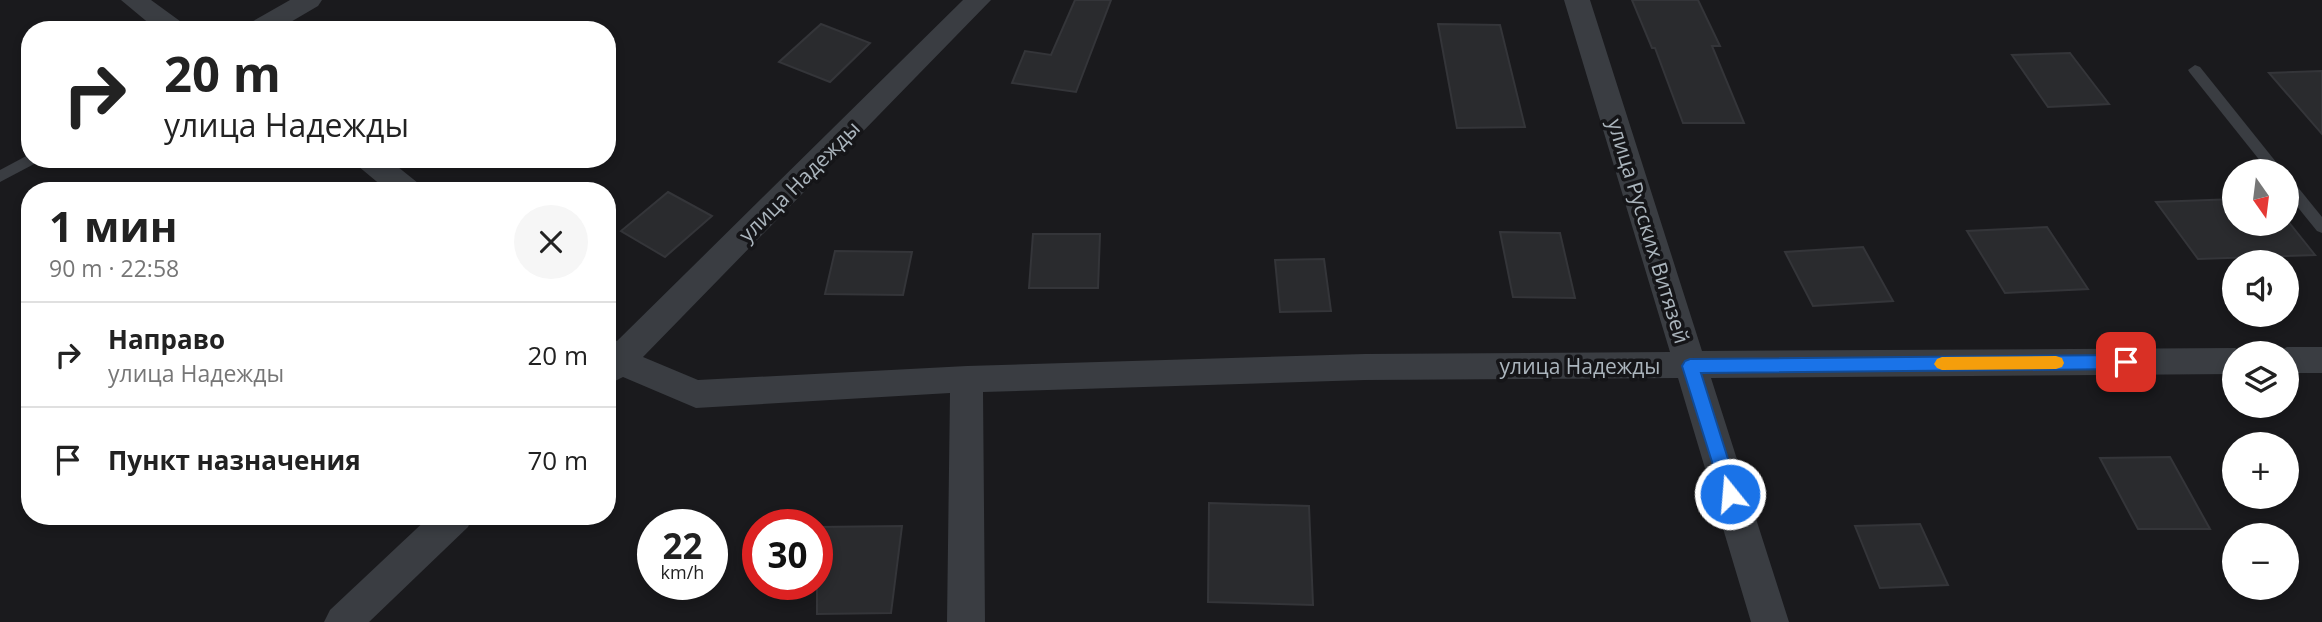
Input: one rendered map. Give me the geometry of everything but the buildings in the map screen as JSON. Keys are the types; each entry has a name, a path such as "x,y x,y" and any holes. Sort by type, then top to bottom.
{"street":[{"path":"134,0 163,21"},
{"path":"273,21 309,0"},
{"name":"улица Надежды","path":"616,356 978,0"},
{"name":"улица Русских Витязей","path":"1577,0 1770,622"},
{"path":"379,168 397,182"},
{"path":"2299,360 2322,360"},
{"name":"улица Надежды","path":"616,363 696,394 967,379 1365,367 2222,361"},
{"path":"966,622 967,379"},
{"path":"343,622 445,525"}],"lane":[{"path":"2195,70 2267,159"},
{"path":"0,177 21,165"},
{"path":"2300,200 2322,228"}],"slow traffic":[{"path":"1942,364 2056,363"}],"route":[{"path":"1730,494 1690,366 2126,362"}]}
